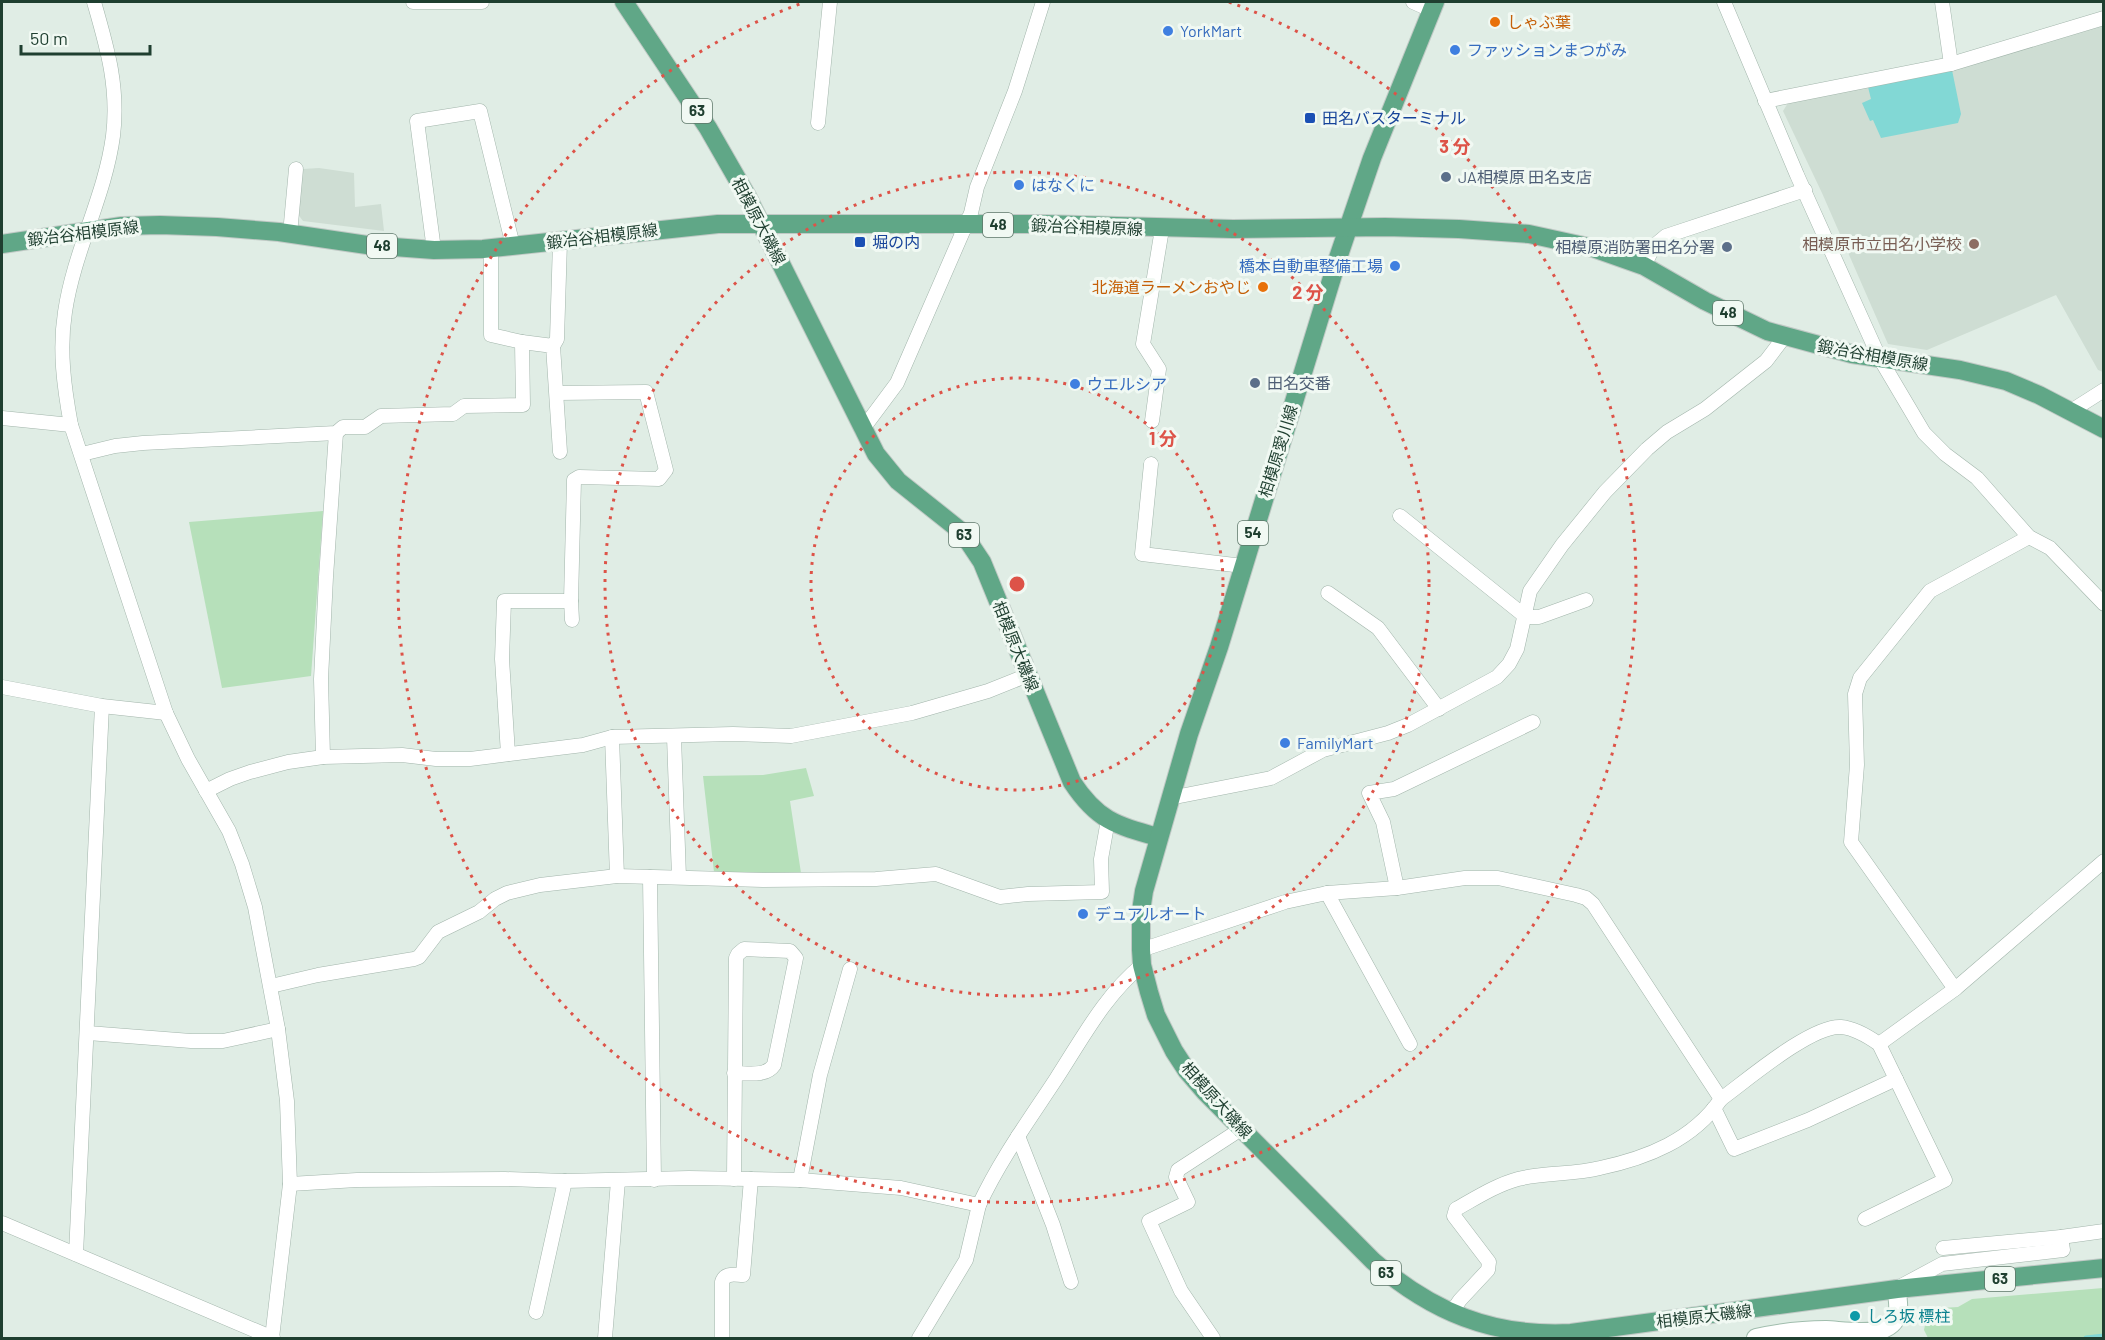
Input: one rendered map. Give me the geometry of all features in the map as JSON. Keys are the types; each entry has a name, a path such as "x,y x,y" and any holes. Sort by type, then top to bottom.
{"main road":[{"name":"相模原大磯線","path":"624,2 708,128 763,224 862,430 876,454 898,481 962,532 982,562 1072,782 1089,805 1108,820 1125,828 1158,837 1143,901 1142,958 1156,1015 1174,1051 1205,1092 1373,1262 1414,1294 1490,1333 1571,1333 1897,1289 2103,1268"},
{"name":"相模原愛川線","path":"1158,837 1348,228 1372,158 1433,6"},
{"name":"鍛冶谷相模原線","path":"2,244 122,226 160,225 217,227 367,245 434,250 560,242 675,227 718,224 1041,225 1162,229 1459,229 1529,234 1583,246 1644,266 1735,316 1785,336 1852,354 1960,370 2006,381 2071,411 2103,429"}],"street":[{"path":"2,1223 272,1338 290,1184 287,1101 271,986 255,906 229,831 188,759 166,713 71,425 64,391 62,332 65,309 113,136 115,104 111,59 94,2"},
{"path":"413,2 482,2"},
{"path":"818,123 830,2"},
{"path":"862,430 897,383 966,225 977,187 1015,91 1043,2"},
{"path":"1413,2 1433,6"},
{"path":"1724,2 1765,101 1879,357 1924,433 1945,454 1977,478 2029,537 2050,548 2103,604"},
{"path":"1942,2 1951,64"},
{"path":"1765,101 1951,64 2103,18"},
{"path":"434,250 417,121 480,111 513,246"},
{"path":"290,234 296,169"},
{"path":"1644,266 1654,246 1666,236 1804,190"},
{"path":"1152,421 1159,369 1143,344 1162,229"},
{"path":"560,242 557,339 553,346 560,452"},
{"path":"491,248 491,335 553,346"},
{"path":"1170,798 1271,778 1323,750 1388,733 1439,710 1497,676 1509,664 1517,648 1526,617 1530,591 1541,573 1605,492 1647,448 1667,432 1705,409 1766,361 1785,336"},
{"path":"82,454 143,442 336,433 343,427 365,427 381,416 453,414 464,406 523,405 522,342"},
{"path":"2071,411 2103,390"},
{"path":"557,393 646,392 666,470 659,479 579,477 574,480 572,620"},
{"path":"2,418 71,425"},
{"path":"323,757 321,679 336,433"},
{"path":"1151,464 1142,554 1243,566"},
{"path":"1400,516 1526,617 1539,617 1586,600"},
{"path":"1955,989 1851,842 1857,765 1855,694 1860,678 1930,591 2029,537"},
{"path":"1328,593 1378,628 1439,710"},
{"path":"508,754 502,658 504,601 571,601"},
{"path":"206,791 250,772 288,762 323,757 402,755 436,759 470,759 583,745 612,737 734,734 791,736 912,713 988,691 1028,675"},
{"path":"2,687 102,706 166,713"},
{"path":"76,1254 102,706"},
{"path":"1397,888 1383,822 1369,793 1394,789 1533,722"},
{"path":"612,737 617,876"},
{"path":"674,737 679,877"},
{"path":"271,986 328,973 414,959 419,957 438,932 479,912 507,893 540,885 617,876 763,880 876,879 936,874 1000,897 1102,892 1101,859 1108,820"},
{"path":"1879,1044 1955,989 2103,861"},
{"path":"650,877 654,1180"},
{"path":"919,1338 966,1260 979,1205 996,1169 1112,994 1142,958 1285,902 1327,892 1397,888 1465,878 1498,878 1586,898 1593,904 1718,1104 1734,1149 1808,1120 1896,1079"},
{"path":"1327,892 1410,1044"},
{"path":"734,1073 763,1072 774,1065 796,958 790,951 744,949 736,958 734,1073 734,1179"},
{"path":"800,1180 820,1075 850,969"},
{"path":"1451,1313 1488,1270 1489,1262 1454,1216 1456,1209 1494,1188 1516,1180 1599,1169 1674,1143 1693,1130 1718,1104 1802,1041 1826,1029 1842,1027 1869,1037 1879,1044 1945,1180 1865,1219"},
{"path":"88,1033 223,1041 278,1029"},
{"path":"1213,1338 1181,1291 1149,1221 1188,1202 1176,1177 1178,1170 1241,1129"},
{"path":"1018,1136 1053,1224 1071,1282"},
{"path":"722,1338 722,1282 730,1274 743,1275 751,1179"},
{"path":"290,1184 357,1180 800,1180 901,1188 979,1205"},
{"path":"536,1312 565,1181"},
{"path":"605,1338 618,1181"},
{"path":"1943,1248 2061,1238 2103,1231"},
{"path":"1755,1338 1808,1330 1843,1332 1869,1337 1881,1334 1893,1325 1898,1312 1897,1289 1942,1264 2063,1250 2061,1238"}],"shaded area":[{"name":"相模原市立田名小学校","path":"2103,25 2103,372 2098,370 2056,295 1927,350 1888,344 1822,193 1783,111 1788,103"},
{"path":"319,168 354,173 355,207 381,204 384,231 303,221 297,213 303,169"}],"green space":[{"path":"323,511 311,676 222,688 189,522"},
{"path":"806,768 814,796 790,801 801,873 714,872 703,776 763,775"},
{"path":"2103,1288 2103,1338 1928,1338 1924,1330 1927,1315 1941,1308 1958,1307 1972,1299"}],"water":[{"path":"1952,70 1961,114 1958,123 1881,138 1862,103 1871,99 1868,87"}],"waterway":[{"path":"2086,1338 2104,1336"}],"place":[{"name":"しゃぶ葉","path":"1495,22"},
{"name":"YorkMart","path":"1168,31"},
{"name":"ファッションまつがみ","path":"1455,50"},
{"name":"田名バスターミナル","path":"1310,118"},
{"name":"JA相模原 田名支店","path":"1446,177"},
{"name":"はなくに","path":"1019,185"},
{"name":"堀の内","path":"860,242"},
{"name":"相模原市立田名小学校","path":"1974,244"},
{"name":"相模原消防署田名分署","path":"1727,247"},
{"name":"橋本自動車整備工場","path":"1395,266"},
{"name":"北海道ラーメンおやじ","path":"1263,287"},
{"name":"田名交番","path":"1255,383"},
{"name":"ウエルシア","path":"1075,384"},
{"name":"FamilyMart","path":"1285,743"},
{"name":"デュアルオート","path":"1083,914"},
{"name":"しろ坂 標柱","path":"1855,1316"}]}
